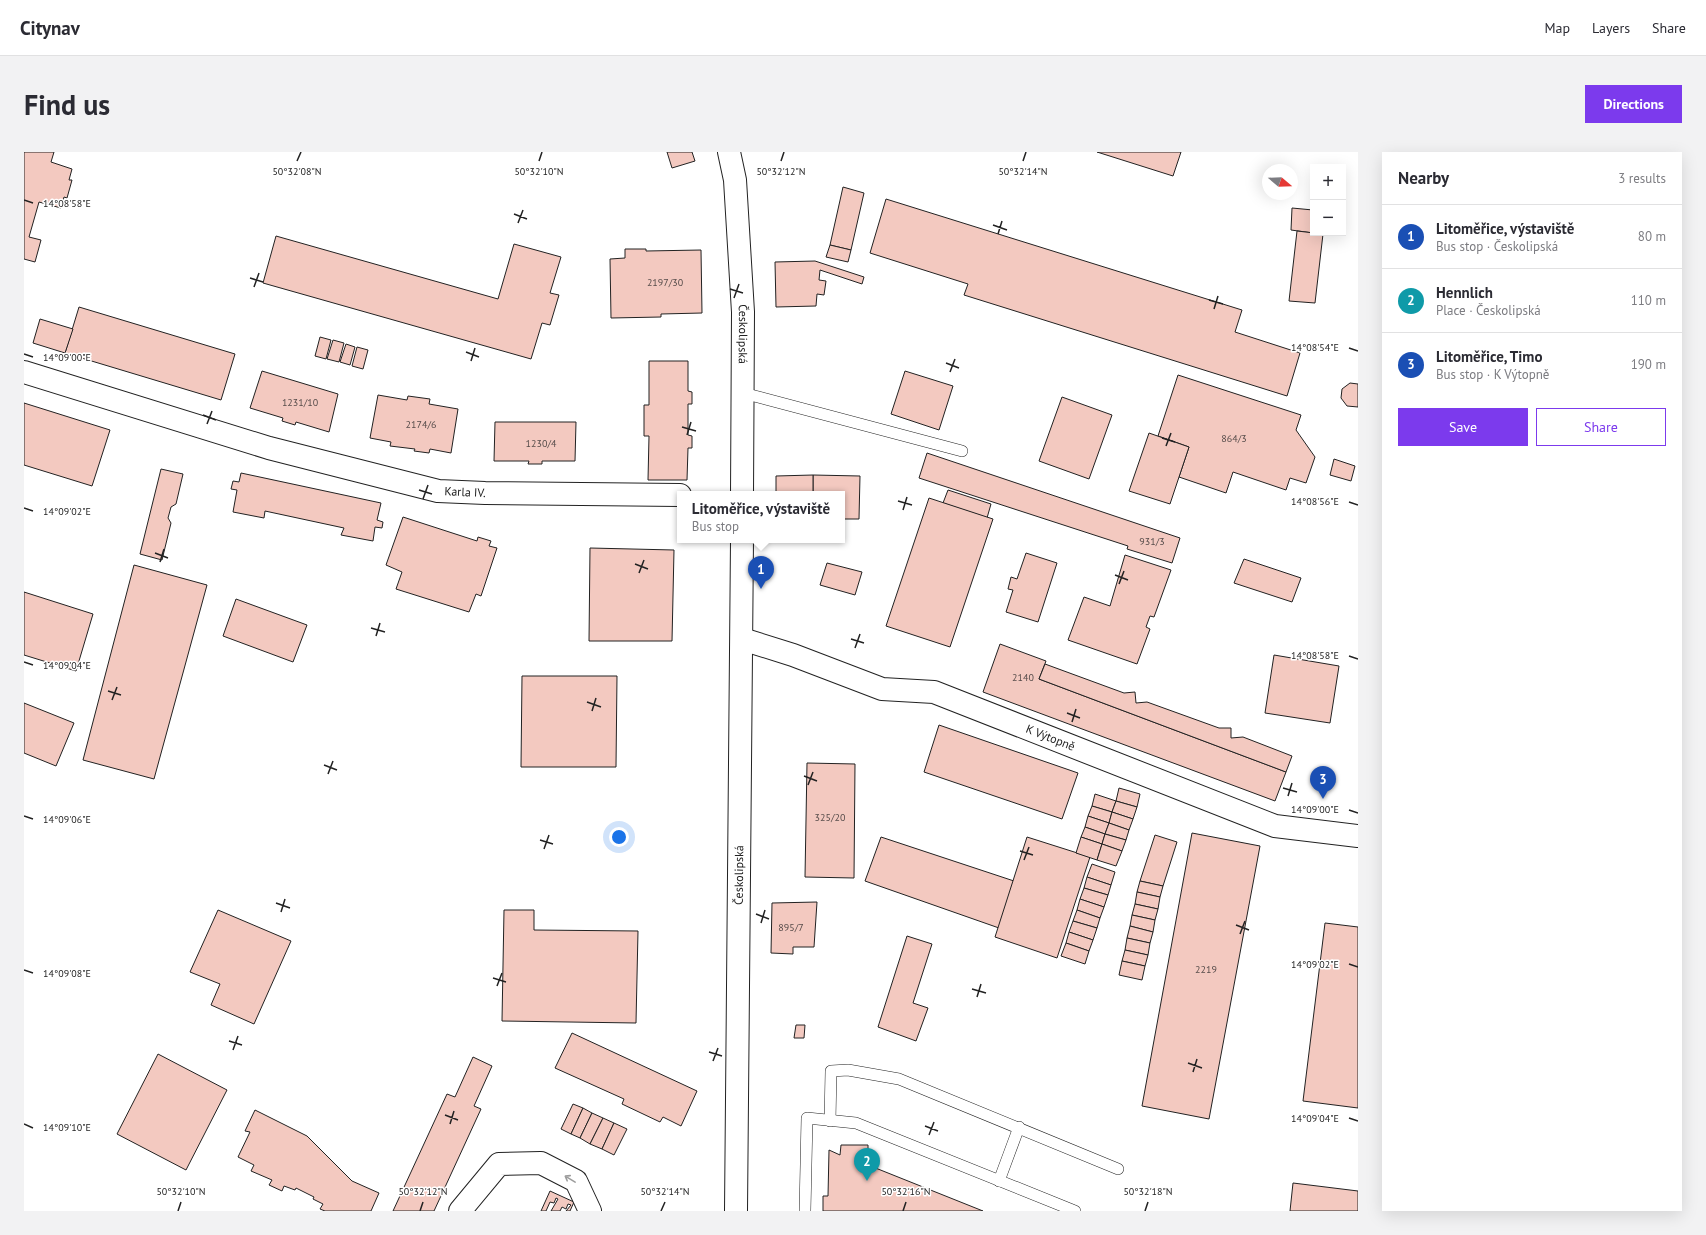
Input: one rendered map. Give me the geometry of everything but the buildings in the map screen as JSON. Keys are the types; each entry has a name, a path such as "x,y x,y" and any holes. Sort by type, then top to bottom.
{"street":[{"name":"Českolipská","path":"729,152 735,180 740,237 743,312 742,491"},
{"name":"Karla IV.","path":"24,372 232,437 438,491 677,496"},
{"name":"Českolipská","path":"736,1211 742,543"},
{"name":"K Výtopně","path":"742,639 793,655 882,689 934,692 1275,826 1358,836"},
{"path":"460,1211 499,1164 541,1163 576,1181 590,1211"}],"lane":[{"path":"743,393 962,451"},
{"path":"830,1121 831,1071 848,1070 900,1079 1118,1169"},
{"path":"805,1211 807,1118 856,1124 1075,1211"},
{"path":"999,1181 1019,1127"}],"place":[{"name":"Litoměřice, výstaviště","path":"761,589"},
{"name":"Litoměřice, Timo","path":"1323,799"},
{"name":"Hennlich","path":"867,1181"}]}
